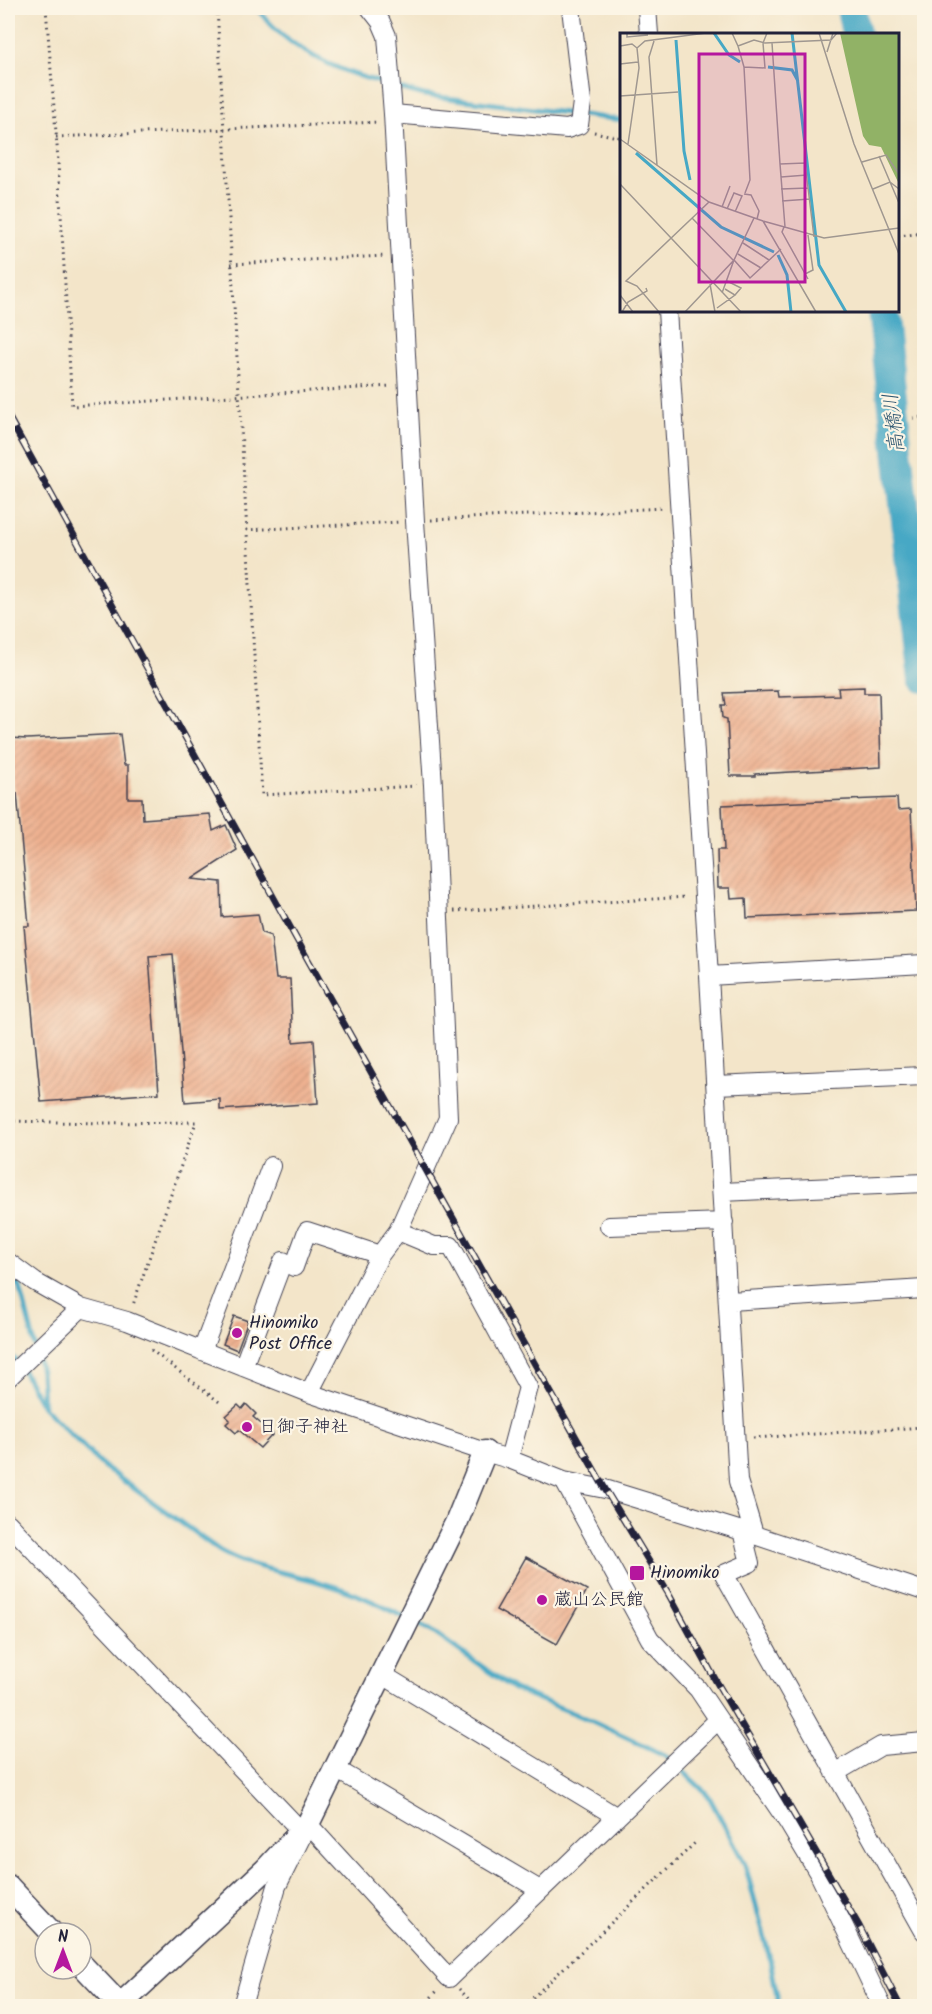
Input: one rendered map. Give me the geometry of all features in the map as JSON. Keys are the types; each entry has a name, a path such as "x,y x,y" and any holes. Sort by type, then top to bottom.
{"street":[{"path":"309,1393 380,1255 398,1231 448,1119 433,785 415,521 390,71 387,36 381,22 370,8"},
{"path":"393,114 567,129 579,122 582,102 571,8"},
{"path":"647,8 649,33"},
{"path":"667,312 710,976 738,1481 748,1533 750,1563 724,1574 924,1931"},
{"path":"710,976 924,964"},
{"path":"716,1085 924,1076"},
{"path":"202,1350 272,1166"},
{"path":"722,1192 924,1183"},
{"path":"609,1226 724,1222"},
{"path":"243,1367 282,1261 294,1268 307,1231 380,1255"},
{"path":"398,1231 434,1246 451,1246 528,1387 509,1459"},
{"path":"8,1262 35,1282 81,1308 127,1321 309,1393 509,1459 564,1481 605,1489 924,1591"},
{"path":"729,1301 924,1289"},
{"path":"10,1376 81,1308"},
{"path":"248,2005 277,1886 457,1521 485,1452"},
{"path":"564,1481 650,1639 698,1689 789,1824 819,1874 882,2007"},
{"path":"8,1523 305,1827 448,1978 718,1720"},
{"path":"383,1675 617,1817"},
{"path":"836,1773 881,1746 924,1742"},
{"path":"336,1769 540,1890"},
{"path":"93,1977 120,2006 265,1869 305,1827"},
{"path":"8,1886 41,1921"}],"path":[{"path":"46,8 72,406 408,385"},
{"path":"217,8 262,795 433,785"},
{"path":"56,137 224,130 393,114"},
{"path":"579,122 598,135 620,138"},
{"path":"899,236 924,233"},
{"path":"231,264 401,255"},
{"path":"913,418 924,417"},
{"path":"246,530 679,508"},
{"path":"440,912 704,896"},
{"path":"8,1121 196,1122 127,1321"},
{"path":"147,1346 222,1404"},
{"path":"736,1439 924,1427"},
{"path":"524,2007 696,1842"}],"building":[{"path":"864,687 864,693 879,693 881,767 730,776 727,719 723,718 722,705 726,705 724,693 778,691 779,697 839,695 838,688"},
{"path":"120,734 124,765 128,765 128,798 142,798 143,819 210,814 213,831 226,825 237,850 192,879 221,882 222,917 258,914 262,933 271,936 276,979 290,979 293,1042 314,1040 318,1103 220,1110 220,1099 185,1102 173,954 149,956 159,1093 41,1102 24,926 29,926 10,738"},
{"path":"897,798 898,810 911,809 916,911 747,918 746,898 731,899 730,888 718,888 717,850 724,850 722,805"},
{"path":"234,1316 248,1321 237,1350 223,1344"},
{"name":"日御子神社","path":"246,1404 256,1414 253,1417 273,1434 260,1448 239,1430 236,1433 226,1424 230,1420 226,1416 238,1405 242,1409"},
{"name":"蔵山公民館","path":"526,1557 587,1590 557,1644 496,1610"}],"waterway":[{"path":"257,8 283,36 315,57 350,73 386,84"},
{"name":"高橋川","path":"851,8 856,33"},
{"path":"395,87 424,95 620,120"},
{"name":"高橋川","path":"882,312 924,678"},
{"path":"12,1279 20,1287 35,1346"},
{"path":"8,1354 18,1362 43,1407 103,1466 220,1551 257,1566 344,1590 404,1617"},
{"path":"37,1355 41,1372 43,1405"},
{"path":"413,1621 430,1630 514,1689 588,1719 667,1756 708,1795 745,1864 769,1955 779,2006"}],"railway":[{"path":"8,416 302,949 605,1489 668,1593 716,1681 859,1926 900,2006"}],"place":[{"name":"Hinomiko Post Office","path":"237,1333"},
{"name":"日御子神社","path":"247,1427"},
{"name":"Hinomiko","path":"637,1573"},
{"name":"蔵山公民館","path":"542,1600"}]}
